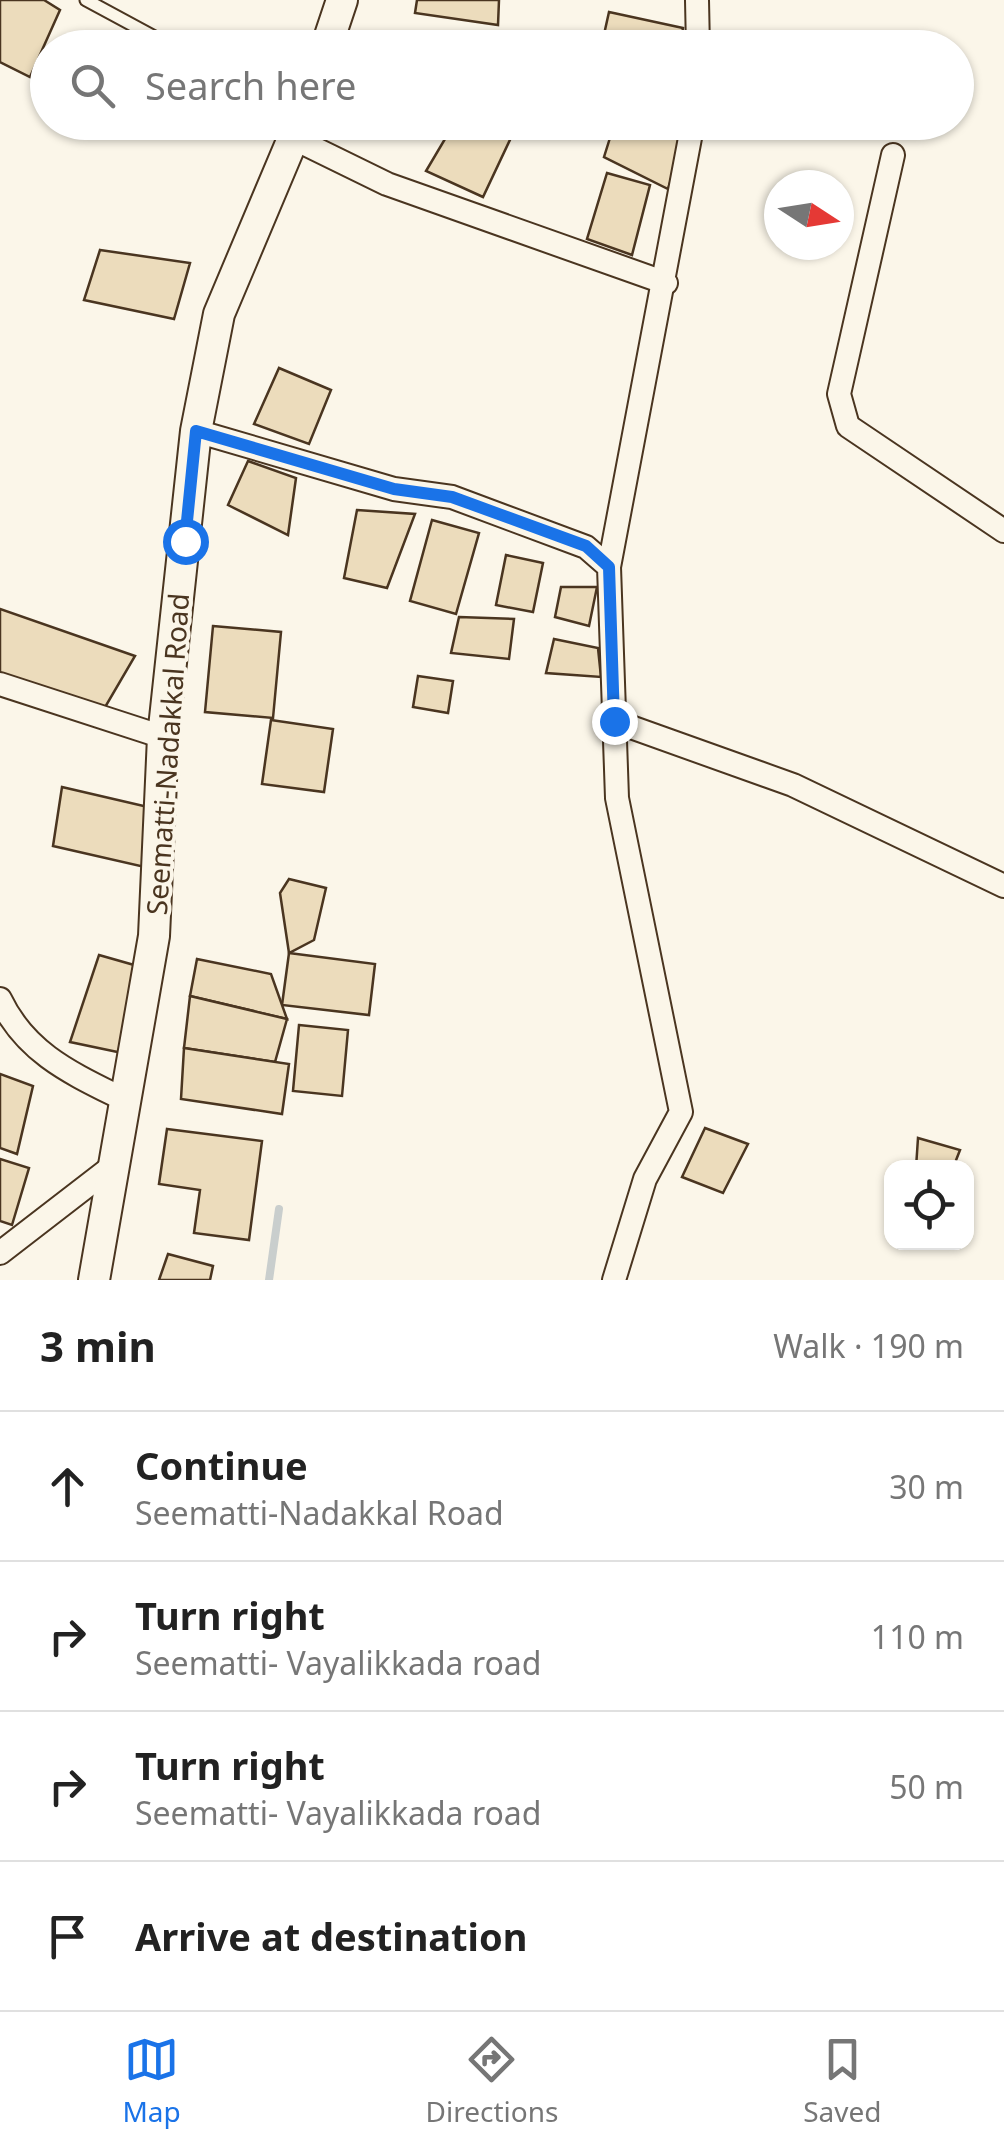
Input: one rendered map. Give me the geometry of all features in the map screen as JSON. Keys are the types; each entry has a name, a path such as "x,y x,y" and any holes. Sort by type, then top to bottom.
{"street":[{"path":"332,30 342,0"},
{"path":"696,0 697,30"},
{"name":"Seematti-Nadakkal Road","path":"94,1280 154,936 163,737 196,431 219,314 293,140"},
{"path":"315,140 404,190 666,283"},
{"path":"614,1280 645,1179 681,1112 617,798 609,567 666,283 689,140"},
{"path":"894,155 839,394 840,411 848,426 1004,531"},
{"path":"196,431 394,489 452,497 586,546 609,567"},
{"path":"0,684 163,737"},
{"path":"614,721 793,785 1004,886"},
{"path":"0,999 28,1044 58,1066 125,1100"},
{"path":"0,1253 114,1165"}],"lane":[{"path":"86,0 142,30"}],"building":[{"path":"0,0 44,0 60,10 51,30 30,30 30,77 0,62"},
{"path":"417,0 499,0 498,25 415,13"},
{"path":"609,12 683,28 683,30 605,30"},
{"path":"444,140 510,140 483,197 426,171"},
{"path":"609,140 684,140 668,189 604,157"},
{"path":"607,173 650,185 632,255 587,239"},
{"path":"100,250 190,263 174,319 84,300"},
{"path":"279,368 331,390 309,444 254,424"},
{"path":"248,461 296,478 288,535 228,505"},
{"path":"357,510 415,514 387,588 344,578"},
{"path":"432,520 479,533 456,614 410,601"},
{"path":"506,555 543,563 533,612 496,605"},
{"path":"561,587 597,587 589,626 555,617"},
{"path":"0,609 135,656 104,709 0,678"},
{"path":"459,617 514,619 509,659 451,653"},
{"path":"213,626 281,632 273,718 205,712"},
{"path":"554,639 598,648 601,677 546,673"},
{"path":"418,676 453,681 448,713 413,707"},
{"path":"271,720 333,729 324,792 262,784"},
{"path":"62,787 148,807 149,868 53,846"},
{"path":"289,879 326,888 314,940 289,953 280,893"},
{"path":"289,953 375,964 369,1015 282,1005"},
{"path":"99,955 141,967 127,1054 70,1042"},
{"path":"197,959 271,974 287,1019 190,996"},
{"path":"190,996 287,1019 275,1062 184,1048"},
{"path":"299,1025 348,1030 342,1096 293,1091"},
{"path":"184,1048 289,1064 282,1114 181,1099"},
{"path":"0,1074 33,1086 17,1154 0,1148"},
{"path":"705,1128 748,1144 723,1193 682,1177"},
{"path":"167,1129 262,1141 249,1240 194,1233 200,1190 159,1184"},
{"path":"918,1138 960,1150 956,1160 917,1160"},
{"path":"0,1159 29,1168 12,1225 0,1221"},
{"path":"168,1254 213,1266 210,1280 159,1280"}],"waterway":[{"path":"269,1280 279,1209"}],"route":[{"path":"185,541 196,431 394,489 452,497 586,546 609,567 614,721"}]}
